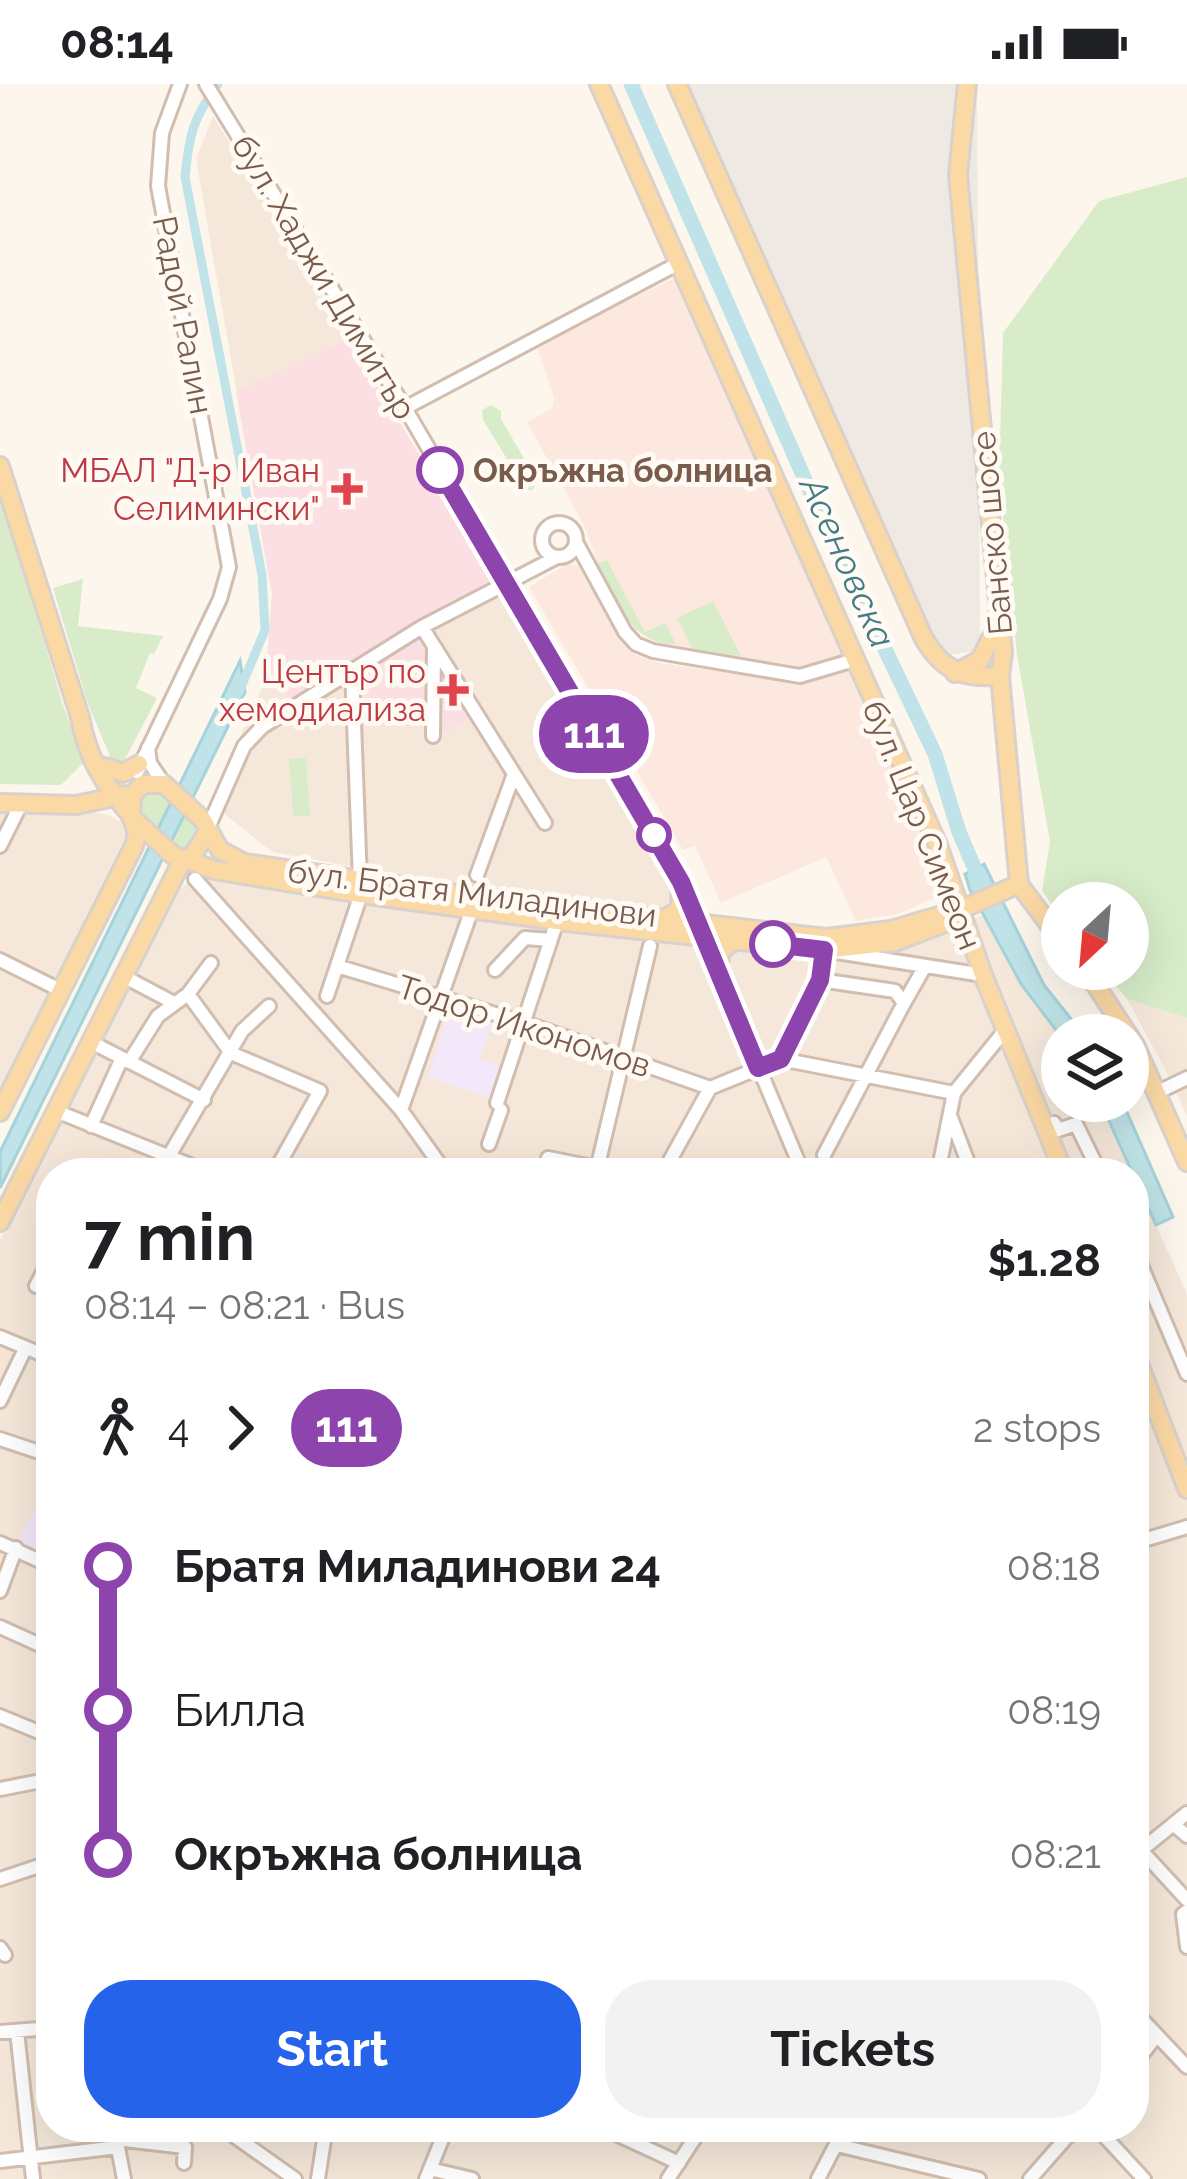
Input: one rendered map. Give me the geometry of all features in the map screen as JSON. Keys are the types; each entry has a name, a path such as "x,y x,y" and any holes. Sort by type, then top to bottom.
{"main road":[{"name":"бул. Цар Симеон","path":"599,84 854,660 969,905 983,975 1058,1158"},
{"path":"676,84 924,639 955,673 1000,676"},
{"name":"Банско шосе","path":"957,84 949,178 1000,676 1012,887"},
{"name":"Банско шосе","path":"967,84 958,176 995,648"},
{"path":"0,466 80,717 105,775 131,816 180,857"},
{"path":"955,673 995,648"},
{"path":"105,775 123,773 139,764"},
{"path":"0,1222 180,857 199,850 207,831 169,788 138,787 105,775"},
{"path":"85,804 101,796 105,775"},
{"path":"0,803 85,804 116,798 138,787"},
{"path":"0,1112 6,1086 62,992 135,842 131,816 138,787"},
{"path":"85,804 131,816"},
{"name":"бул. Братя Миладинови","path":"207,831 220,850 239,861 472,909 557,920 826,938 891,930 1012,887"},
{"name":"бул. Братя Миладинови","path":"180,857 230,873 665,919 736,940 824,950 895,942 946,923 969,905"},
{"path":"162,900 188,876 230,873"},
{"path":"665,919 680,909 681,882"},
{"path":"1012,887 1041,919"},
{"path":"718,969 723,947 736,940"},
{"path":"1099,990 1135,1045 1187,1162"},
{"path":"1149,1390 1187,1489"}],"street":[{"name":"Радой Ралин","path":"139,764 220,598 229,567 158,186 162,133 181,84"},
{"name":"бул. Хаджи Димитър","path":"206,84 404,408 681,882 797,1158"},
{"path":"404,408 679,263"},
{"path":"533,568 544,548 543,534 554,524 570,528 625,632 652,651 800,676 854,660"},
{"path":"207,831 251,738 422,626 562,556 576,542"},
{"path":"544,548 590,565"},
{"path":"422,626 545,823"},
{"path":"433,736 434,645"},
{"path":"327,996 361,887 352,669"},
{"path":"148,747 150,764 169,788"},
{"path":"138,787 139,764"},
{"path":"477,875 514,774"},
{"path":"0,846 21,804"},
{"path":"195,812 218,805"},
{"path":"195,880 401,1110 435,1158"},
{"path":"401,1110 472,909"},
{"path":"489,1144 557,920"},
{"path":"496,970 525,938 550,940"},
{"path":"600,1158 650,946"},
{"path":"781,1059 820,980 824,950"},
{"name":"бул. Братя Миладинови","path":"824,950 983,975"},
{"path":"0,960 62,992"},
{"path":"91,1126 126,1060 158,1016 188,994 211,963"},
{"path":"824,1155 926,965"},
{"name":"Тодор Икономов","path":"337,966 525,1023 710,1088"},
{"path":"124,976 174,1003"},
{"path":"820,980 896,991 903,1006"},
{"path":"188,994 231,1053 320,1091 282,1158"},
{"path":"56,1111 170,1157 242,1031 269,1006"},
{"path":"941,1158 954,1093 1006,1029"},
{"path":"91,1042 204,1100"},
{"path":"671,1158 710,1088 781,1059 954,1093"},
{"path":"1156,1093 1187,1078"},
{"path":"950,1116 966,1158"},
{"path":"1046,1126 1054,1123 1058,1130 1076,1124 1093,1158"},
{"path":"1149,1284 1187,1374"},
{"path":"0,1337 36,1353"},
{"path":"0,1401 25,1349"},
{"path":"0,1438 36,1451"},
{"path":"1149,1539 1187,1527"},
{"path":"0,1543 36,1558"},
{"path":"0,1591 16,1548"},
{"path":"0,1627 36,1643"},
{"path":"0,1716 36,1731"},
{"path":"0,1789 36,1782"},
{"path":"1149,1844 1187,1813"},
{"path":"1173,1824 1187,1836"},
{"path":"1149,1864 1187,1900"},
{"path":"0,1879 36,1867"},
{"path":"1186,1947 1183,1914 1187,1911"},
{"path":"1149,2028 1187,2067"},
{"path":"0,2032 36,2029"},
{"path":"17,2031 33,2179"},
{"path":"1149,2045 1156,2036"},
{"path":"0,2161 98,2142"},
{"path":"117,2142 124,2179"},
{"path":"147,2142 185,2147 184,2163"},
{"path":"243,2142 295,2179"},
{"path":"318,2179 324,2142"},
{"path":"441,2142 428,2174 472,2179"},
{"path":"634,2142 679,2163"},
{"path":"668,2179 692,2142"},
{"path":"818,2179 838,2142"},
{"path":"1030,2179 1062,2142"},
{"path":"1110,2142 1144,2179"},
{"path":"837,2145 979,2179"}],"shaded area":[{"path":"687,84 977,84 980,651 947,655 919,611"},
{"path":"213,116 349,339 672,894 666,910 404,876 272,852 211,803 265,681 272,594 196,159"},
{"path":"675,278 948,892 898,914 856,921 826,857 721,903 695,846 683,850 529,587 567,564 578,566 621,641 636,655 659,663 740,674 741,657 658,643 634,629 527,422 552,408 554,398 536,344"},
{"name":"МБАЛ \"Д-р Иван Селимински\"","path":"349,339 499,586 422,627 477,714 442,733 436,724 360,724 359,673 300,703 282,692 267,664 272,594 236,392"},
{"path":"0,809 109,815 126,825 131,837 0,1103"},
{"path":"207,878 363,902 842,960 932,940 982,915 1044,1014 1041,1122 1110,1122 1126,1158 41,1158 173,895 192,879"},
{"path":"1127,999 1187,1018 1187,1116 1149,1040 1149,1014 1135,1014"},
{"path":"451,1005 493,1019 480,1059 505,1068 494,1099 428,1077"},
{"path":"36,1168 36,2142 687,2142 662,2179 0,2179 0,1240"},
{"path":"1149,1209 1187,1294 1187,1804 1149,1835"},
{"path":"36,1510 36,1551 18,1542"},
{"path":"1187,1824 1187,2179 673,2179 697,2142 1149,2142 1149,1854"}],"green space":[{"path":"1187,177 1187,1018 1127,999 1120,990 1149,990 1149,882 1043,882 1050,842 1017,655 999,476 1003,333 1099,201"},
{"path":"491,405 501,411 501,419 537,481 532,491 525,488 483,420 482,410"},
{"path":"0,491 84,762 61,785 0,784"},
{"path":"607,560 645,632 665,623 676,644 647,637 626,618 598,564"},
{"path":"83,579 78,626 163,636 154,654 150,653 136,688 157,698 122,765 112,761 88,704 53,588"},
{"path":"713,601 741,656 693,650 677,618"},
{"path":"306,758 310,816 293,816 289,759"},
{"path":"157,788 197,822 200,833 192,847 178,850 140,818 137,800 143,792"}],"water":[{"path":"240,661 245,692 0,1188 0,1152"},
{"path":"984,864 1041,979 1041,990 1048,990 1067,1014 1044,1014 1021,984 965,874"},
{"path":"1109,1122 1131,1122 1147,1158 1126,1158"},
{"path":"1149,1162 1173,1217 1156,1225 1149,1210"}],"waterway":[{"path":"218,84 194,128 185,177 262,575 265,630 239,692"},
{"name":"Асеновска","path":"631,84 817,507 935,754 981,883"}],"bus line":[{"name":"111","path":"440,470 681,882 758,1068 781,1059 820,980 824,950 773,944"}],"place":[{"name":"Окръжна болница","path":"440,470"},
{"name":"МБАЛ \"Д-р Иван Селимински\"","path":"347,489"},
{"name":"Център по хемодиализа","path":"453,690"}]}
